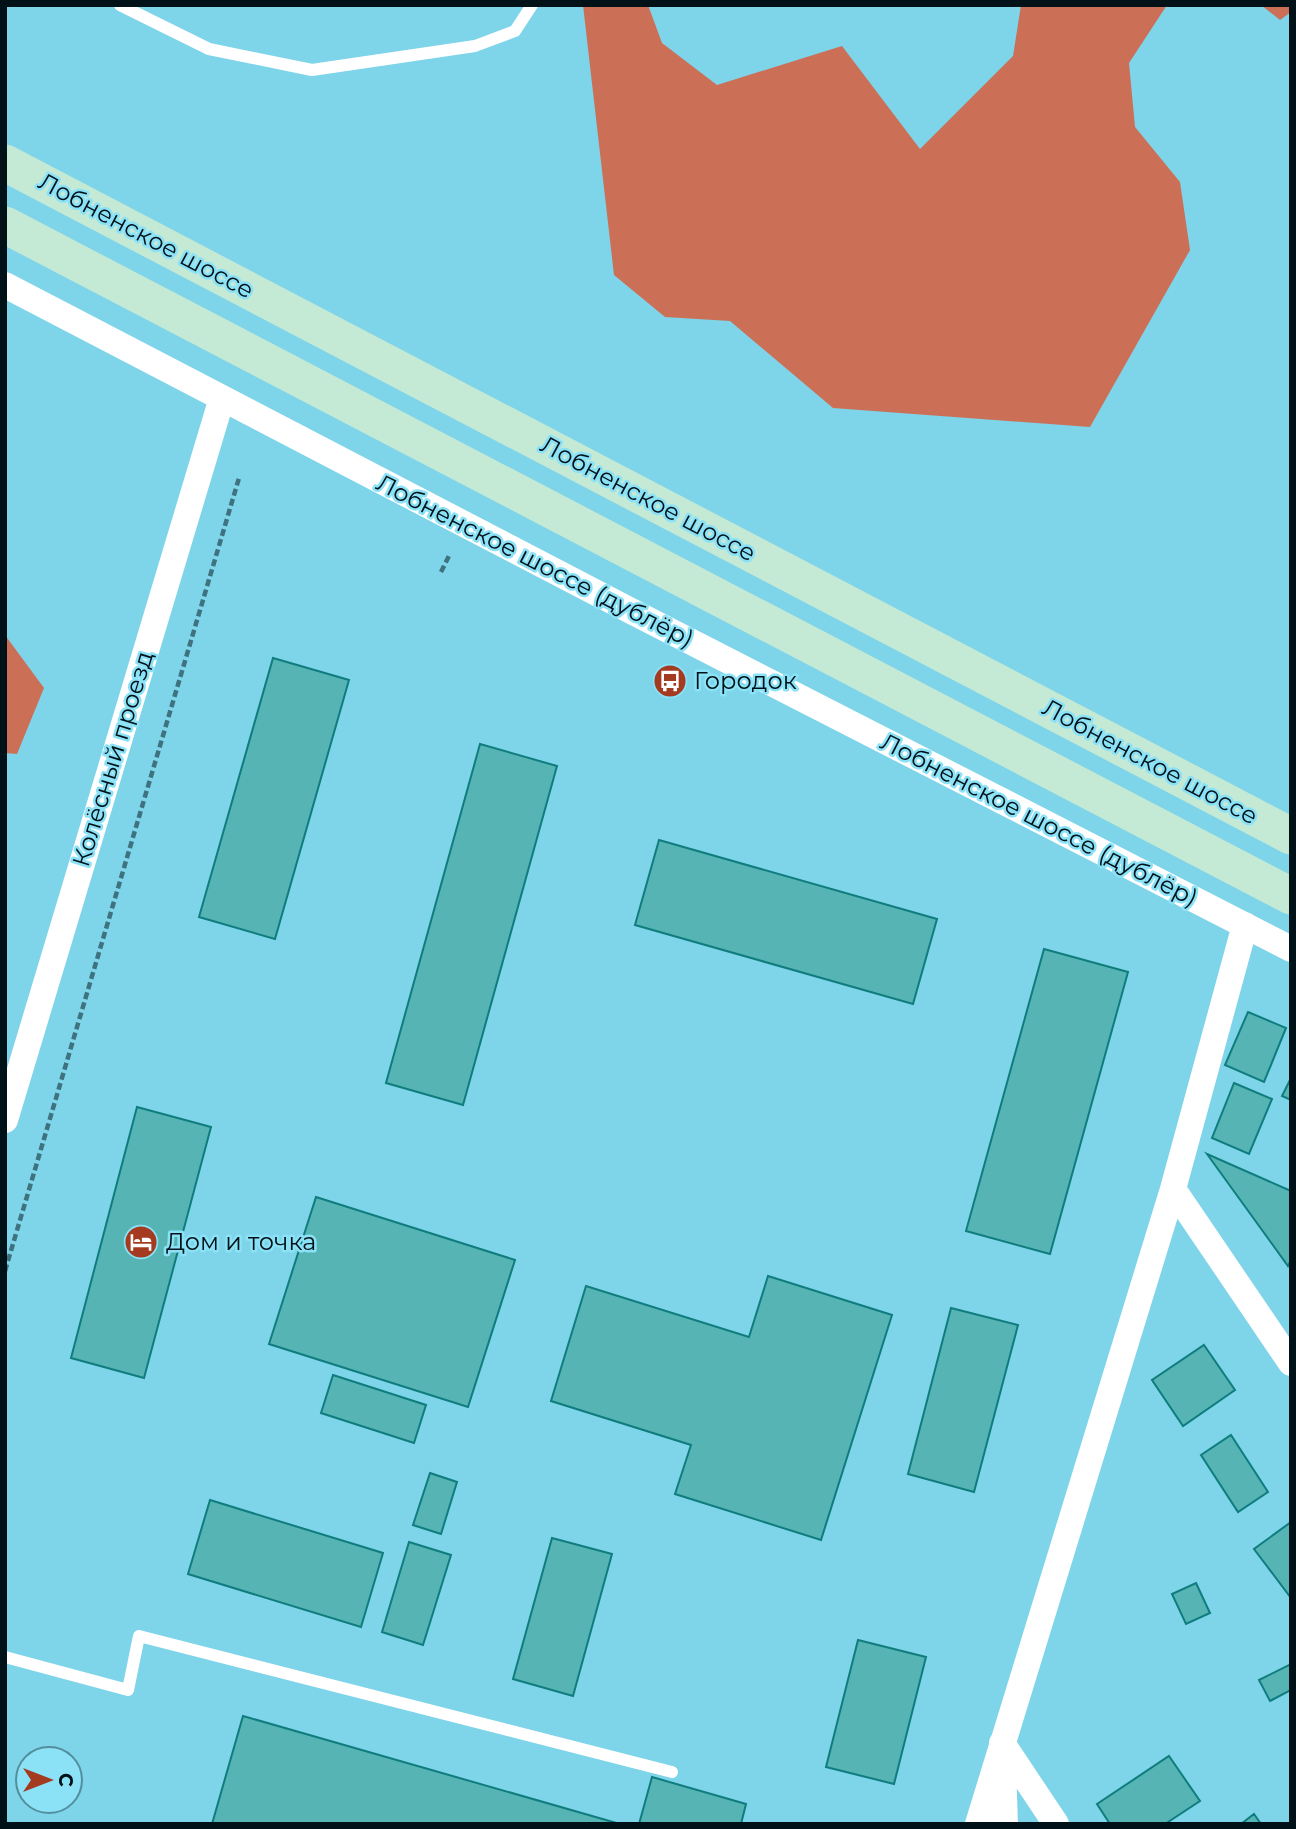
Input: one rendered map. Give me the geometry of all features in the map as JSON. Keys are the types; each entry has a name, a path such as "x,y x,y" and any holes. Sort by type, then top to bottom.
{"main road":[{"name":"Лобненское шоссе","path":"5,163 1291,836"},
{"path":"5,225 1291,896"}],"street":[{"name":"Лобненское шоссе (дублёр)","path":"5,285 644,618 1291,949"},
{"name":"Колёсный проезд","path":"5,1120 222,398"},
{"path":"978,1824 1173,1189 1245,925"},
{"path":"1173,1189 1291,1363"},
{"path":"1002,1743 1005,1824"},
{"path":"1002,1743 1056,1824"}],"lane":[{"path":"120,5 209,49 312,70 475,46 514,31 532,5"},
{"path":"5,1657 128,1690 139,1636 672,1772"}],"path":[{"path":"5,1271 239,478"},
{"path":"441,572 450,554"}],"shaded area":[{"path":"583,5 648,5 662,43 717,85 842,46 920,149 1013,56 1021,5 1167,5 1129,63 1135,127 1180,182 1190,250 1090,427 833,408 730,321 665,317 614,275"},
{"path":"1261,5 1291,5 1291,12 1280,20"},
{"path":"5,635 44,688 17,754 5,753"}],"building":[{"path":"273,658 349,680 275,939 199,917"},
{"path":"480,744 557,766 463,1105 386,1083"},
{"path":"659,840 937,919 913,1004 635,925"},
{"path":"1044,949 1128,972 1050,1254 966,1231"},
{"path":"1248,1012 1286,1028 1264,1082 1225,1065"},
{"path":"1291,1078 1291,1100 1282,1096"},
{"path":"1234,1083 1272,1099 1249,1154 1212,1138"},
{"name":"Дом и точка","path":"137,1107 211,1127 144,1378 71,1358"},
{"path":"1207,1154 1291,1191 1291,1260 1288,1266"},
{"path":"316,1197 515,1260 468,1407 269,1344"},
{"path":"768,1276 892,1315 821,1540 675,1494 691,1445 551,1401 586,1286 749,1337"},
{"path":"951,1308 1018,1325 974,1492 908,1474"},
{"path":"1204,1345 1235,1390 1183,1426 1152,1380"},
{"path":"333,1375 426,1405 414,1443 321,1413"},
{"path":"1231,1435 1268,1492 1238,1512 1201,1455"},
{"path":"430,1473 457,1482 441,1534 413,1525"},
{"path":"210,1500 383,1553 361,1627 188,1574"},
{"path":"1291,1522 1291,1598 1254,1549"},
{"path":"552,1538 612,1554 573,1696 513,1679"},
{"path":"409,1542 451,1555 423,1645 382,1632"},
{"path":"1196,1583 1210,1613 1186,1624 1172,1594"},
{"path":"858,1640 926,1657 894,1784 826,1767"},
{"path":"1291,1664 1291,1690 1270,1701 1259,1680"},
{"path":"243,1716 620,1824 212,1824"},
{"path":"1169,1756 1200,1801 1165,1824 1110,1824 1097,1804"},
{"path":"652,1777 746,1804 741,1824 639,1824"},
{"path":"1254,1814 1261,1824 1241,1824"}],"place":[{"name":"Городок","path":"670,681"},
{"name":"Дом и точка","path":"141,1242"}]}
